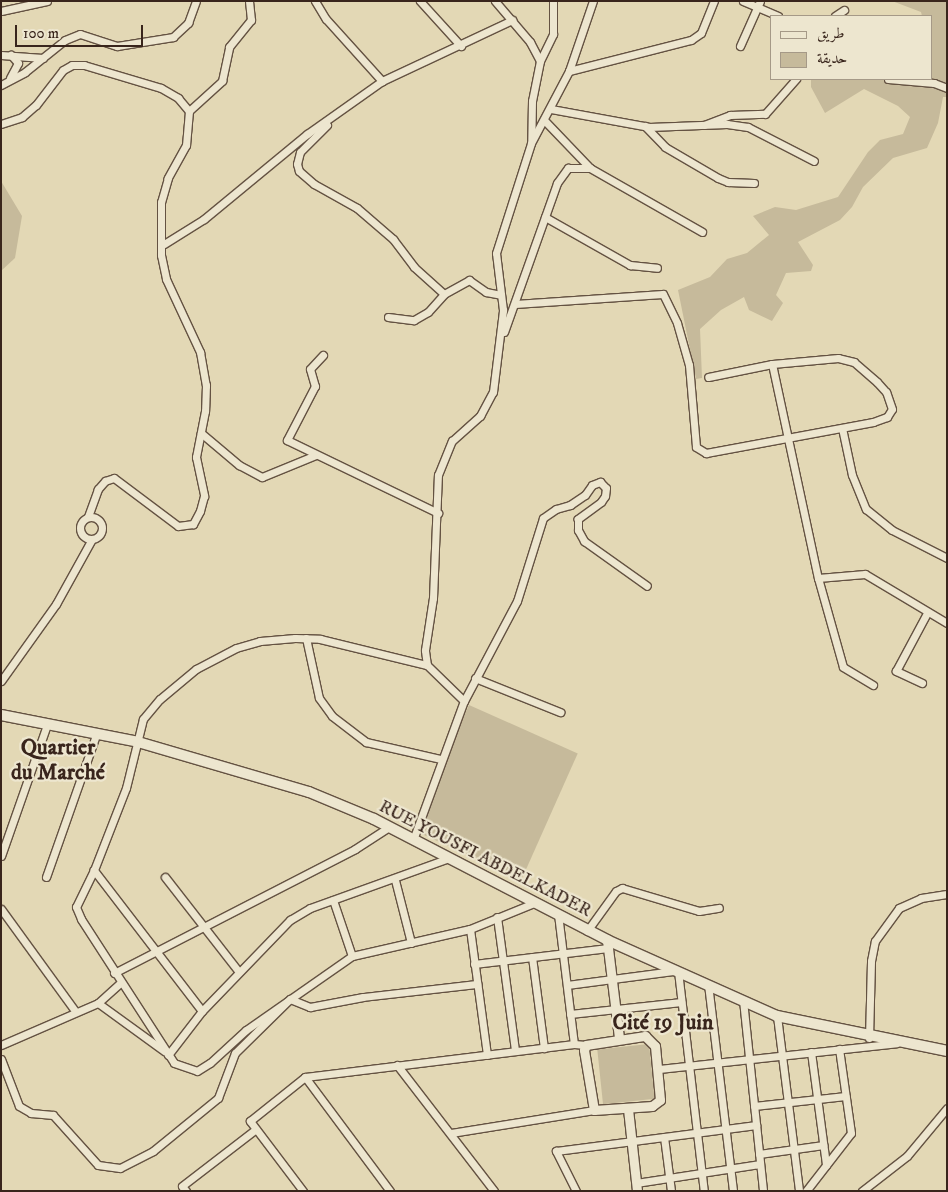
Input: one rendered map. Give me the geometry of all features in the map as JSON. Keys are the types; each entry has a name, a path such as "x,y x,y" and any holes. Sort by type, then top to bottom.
{"main road":[{"name":"RUE YOUSFI ABDELKADER","path":"1,715 138,742 309,792 389,827 534,904 558,914 608,944 677,970 777,1016 869,1038 947,1051"}],"street":[{"path":"1,11 47,1"},
{"path":"4,84 42,58 64,40 80,34 117,46 174,37 188,23 196,1"},
{"path":"1,681 56,604 82,560 88,538 80,527 91,517 98,489 105,481 114,478 178,526 193,524 204,496 196,457 201,432 206,385 200,352 166,279 161,255 164,244 161,202 168,178 186,145 189,111 222,81 229,46 251,20 249,1"},
{"path":"315,1 326,19 382,81"},
{"path":"420,1 461,46"},
{"path":"495,1 512,20 540,61"},
{"path":"532,143 532,101 540,61 553,34 553,1"},
{"path":"502,337 501,296 496,253 532,143 569,71 593,1"},
{"path":"569,71 691,40 701,34 714,1"},
{"path":"743,1 759,4 776,15"},
{"path":"740,46 759,4"},
{"path":"836,15 844,10"},
{"path":"164,244 204,219 308,134 336,116 382,81 461,46 512,20"},
{"path":"4,84 18,63 10,55"},
{"path":"1,56 42,58"},
{"path":"1,124 22,117 36,105 63,70 72,65 84,65 161,88 178,98 189,111"},
{"path":"704,125 730,115 765,114 795,80"},
{"path":"900,80 934,83 947,88"},
{"path":"551,109 645,126 704,125 748,127 814,161"},
{"path":"336,116 300,152 297,164 299,171 314,184 357,208 393,239 414,267 444,294"},
{"path":"544,120 590,168 702,232"},
{"path":"645,126 665,147 718,178 728,182 754,183"},
{"path":"427,665 425,650 433,598 438,513 438,475 452,441 487,406 492,392 502,337 545,217 563,173 568,168 590,168"},
{"path":"545,217 630,265 656,268"},
{"path":"388,317 414,320 428,312 444,294 469,280 486,292 501,296"},
{"path":"515,304 663,294 677,323 689,366 696,447 706,453 842,428 887,417 892,409 886,392 876,382 854,362 838,358 772,364 708,377"},
{"path":"323,355 310,369 315,386 287,440 438,513"},
{"path":"772,364 786,438 818,578 843,667 873,685"},
{"path":"842,428 852,475 866,510 892,530 947,558"},
{"path":"201,432 239,465 262,477 316,455"},
{"path":"413,840 441,759 464,701 517,601 543,518 556,509 570,505 585,495 592,485 600,482 606,488 605,496 601,502 578,519 578,530 584,541 647,586"},
{"path":"88,538 102,529 91,517"},
{"path":"818,578 864,574 947,624"},
{"path":"922,683 896,671 927,612"},
{"path":"306,638 319,698 332,716 366,742 441,759"},
{"path":"464,701 427,665 306,638 244,646 196,669 150,709 144,720 126,788 94,870 76,907 114,974 168,1055 174,1063 197,1071 210,1063 246,1030 352,956 470,929 534,904"},
{"path":"476,678 560,712"},
{"path":"1,856 47,725"},
{"path":"46,877 96,735"},
{"path":"114,974 354,849 389,827"},
{"path":"168,1055 202,1010 290,920 333,900 395,880 449,858"},
{"path":"94,870 202,1010"},
{"path":"165,877 239,972"},
{"path":"395,880 411,943"},
{"path":"587,930 616,891 622,888 699,911 719,908"},
{"path":"869,1038 871,961 875,941 899,908 921,898 947,894"},
{"path":"333,900 352,956"},
{"path":"1,909 75,1011"},
{"path":"558,914 574,1044"},
{"path":"497,917 515,1051"},
{"path":"470,929 487,1055"},
{"path":"474,964 563,954 608,944 619,1038"},
{"path":"532,958 544,1048"},
{"path":"566,985 677,970 704,1191"},
{"path":"1,1045 75,1011 98,1003 120,983"},
{"path":"290,999 310,1007 363,997 477,984"},
{"path":"708,984 733,1191"},
{"path":"1,1059 19,1106 31,1113 53,1115 98,1165 120,1168 153,1150 218,1098 235,1053 290,999"},
{"path":"743,1000 762,1191"},
{"path":"570,1014 681,1002"},
{"path":"98,1003 168,1055"},
{"path":"777,1016 786,1102 799,1191"},
{"path":"303,1191 250,1121 305,1077 574,1044 586,1046 619,1038 645,1036 651,1038 659,1069 660,1100 652,1106 594,1110 451,1133"},
{"path":"659,1069 899,1043"},
{"path":"586,1046 584,1050 594,1110"},
{"path":"806,1191 851,1134 844,1096 839,1050"},
{"path":"811,1052 826,1165"},
{"path":"397,1066 451,1133 494,1191"},
{"path":"305,1077 390,1191"},
{"path":"754,1106 844,1096"},
{"path":"862,1191 907,1156 947,1108"},
{"path":"628,1109 636,1187 669,1178 760,1164"},
{"path":"576,1191 556,1150 756,1125"},
{"path":"186,1191 182,1186 256,1130"},
{"path":"664,1137 671,1191"},
{"path":"759,1154 823,1145"}],"green space":[{"path":"892,1 947,1 947,97 943,97 938,123 927,148 893,158 863,187 852,207 840,220 798,242 813,265 811,271 786,273 776,295 783,303 772,321 749,310 744,297 721,310 700,329 702,378 696,379 678,290 710,277 727,259 747,253 769,235 753,216 775,207 796,210 838,197 868,152 880,140 903,134 910,117 898,106 864,89 825,113 811,87 811,80 933,80 933,15 922,15 921,12"},
{"path":"1,181 22,216 15,258 1,271"},
{"path":"469,705 578,753 522,879 413,830"},
{"path":"649,1044 655,1099 603,1104 597,1049"}],"district":[{"name":"Quartier du Marché","path":"58,760"},
{"name":"Cité 19 Juin","path":"663,1023"}]}
